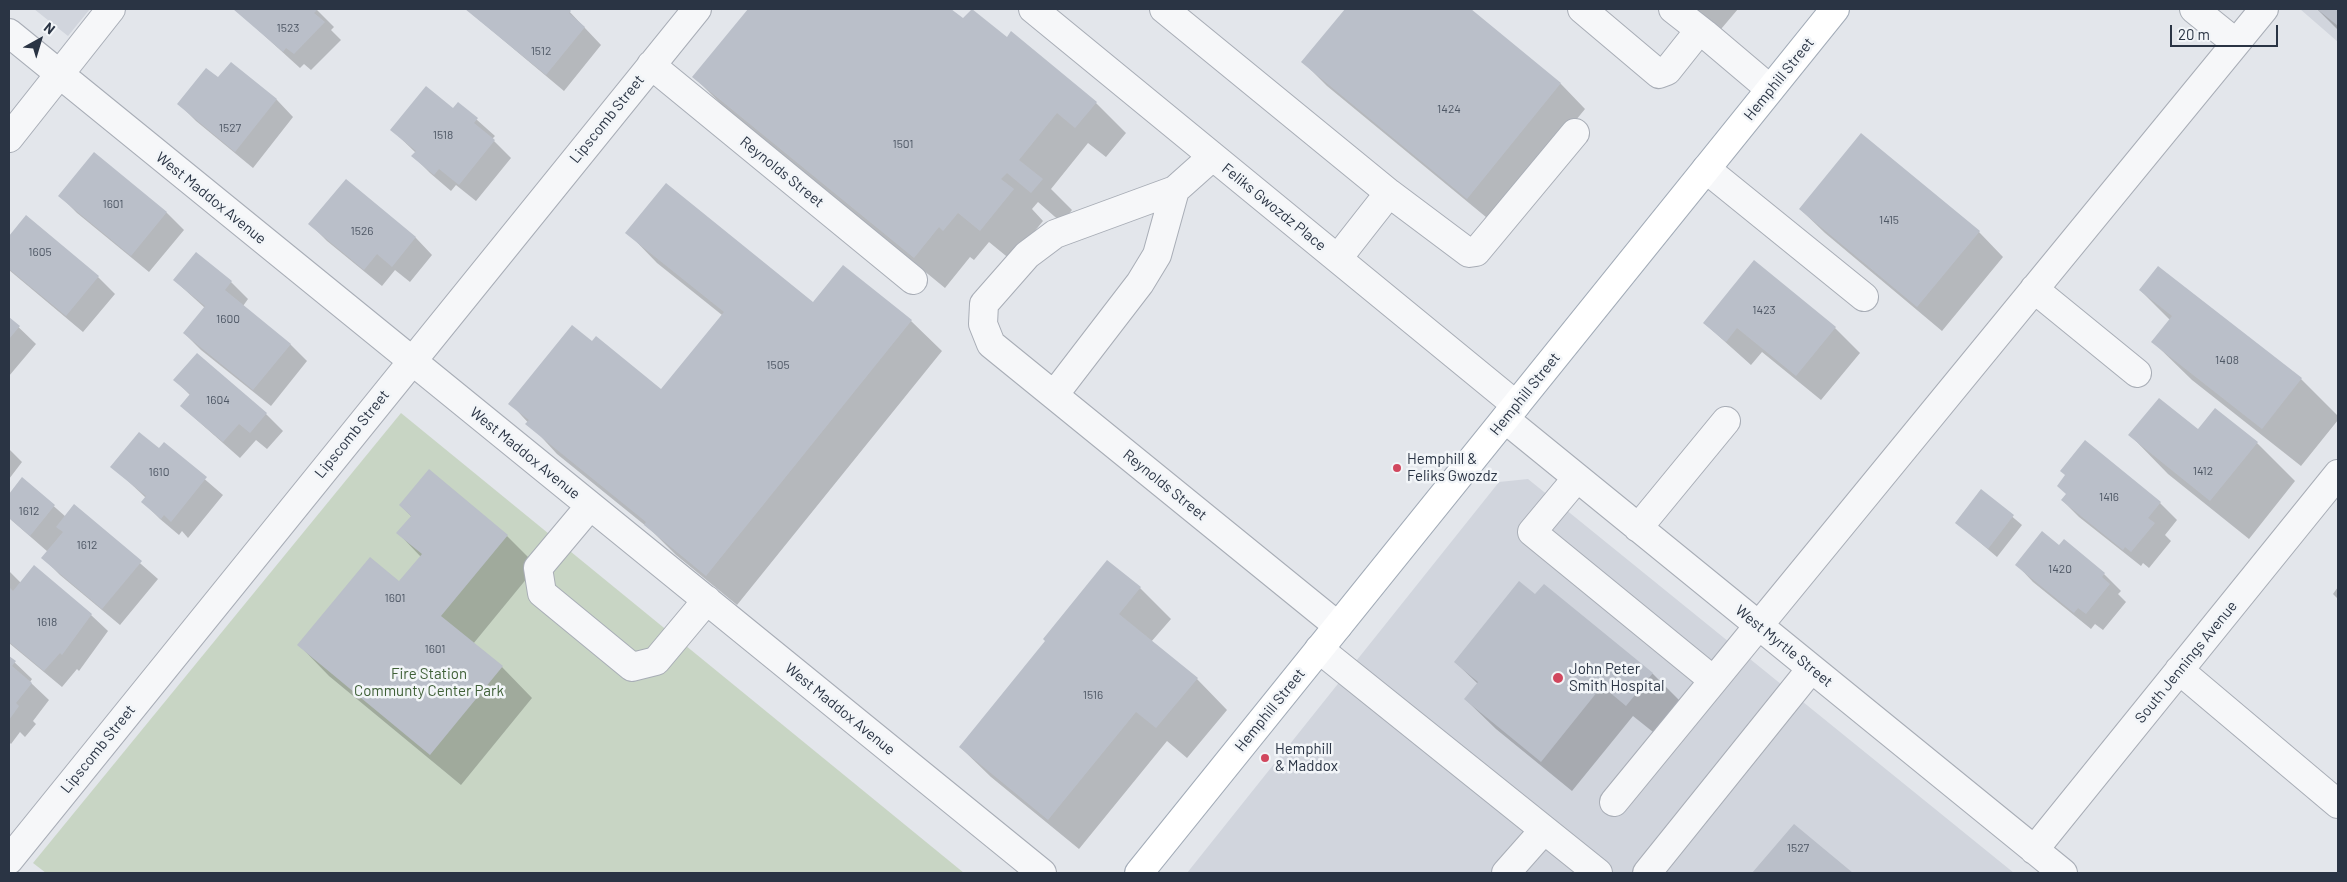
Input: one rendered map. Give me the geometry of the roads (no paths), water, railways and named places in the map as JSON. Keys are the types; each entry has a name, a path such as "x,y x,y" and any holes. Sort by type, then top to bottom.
{"main road":[{"name":"Hemphill Street","path":"1139,873 1836,9"}],"street":[{"path":"9,138 111,9"},
{"name":"Lipscomb Street","path":"9,860 697,9"},
{"name":"Feliks Gwozdz Place","path":"1033,9 1338,258 1511,412"},
{"path":"1164,9 1389,194 1469,253 1476,252 1575,133"},
{"path":"1582,9 1659,74 1666,71 1694,37 1705,34"},
{"path":"1673,9 1770,89"},
{"path":"2194,9 2236,43"},
{"path":"1614,802 1757,625 2264,9"},
{"name":"West Maddox Avenue","path":"9,33 1042,873"},
{"name":"Reynolds Street","path":"651,65 913,280"},
{"path":"1054,394 1140,283 1157,255 1175,190 1212,157"},
{"path":"1706,169 1864,297"},
{"name":"Reynolds Street","path":"1175,190 1055,234 1027,255 984,304 983,324 991,344 1338,626"},
{"path":"1338,258 1389,194"},
{"path":"2034,289 2136,373"},
{"name":"West Myrtle Street","path":"1511,412 1577,478 2063,873"},
{"path":"1638,528 1726,421"},
{"name":"South Jennings Avenue","path":"2034,850 2338,474"},
{"path":"1577,478 1532,532 1713,680"},
{"path":"590,506 538,568 542,593 632,667 656,661 707,600"},
{"path":"1319,649 1598,873"},
{"path":"1647,873 1811,669"},
{"path":"2179,670 2338,804"},
{"path":"1506,873 1544,830"}],"place":[{"name":"Hemphill & Feliks Gwozdz","path":"1397,468"},
{"name":"John Peter Smith Hospital","path":"1558,678"},
{"name":"Hemphill & Maddox","path":"1265,758"}],"park label":[{"name":"Fire Station Communty Center Park","path":"429,682"}]}
